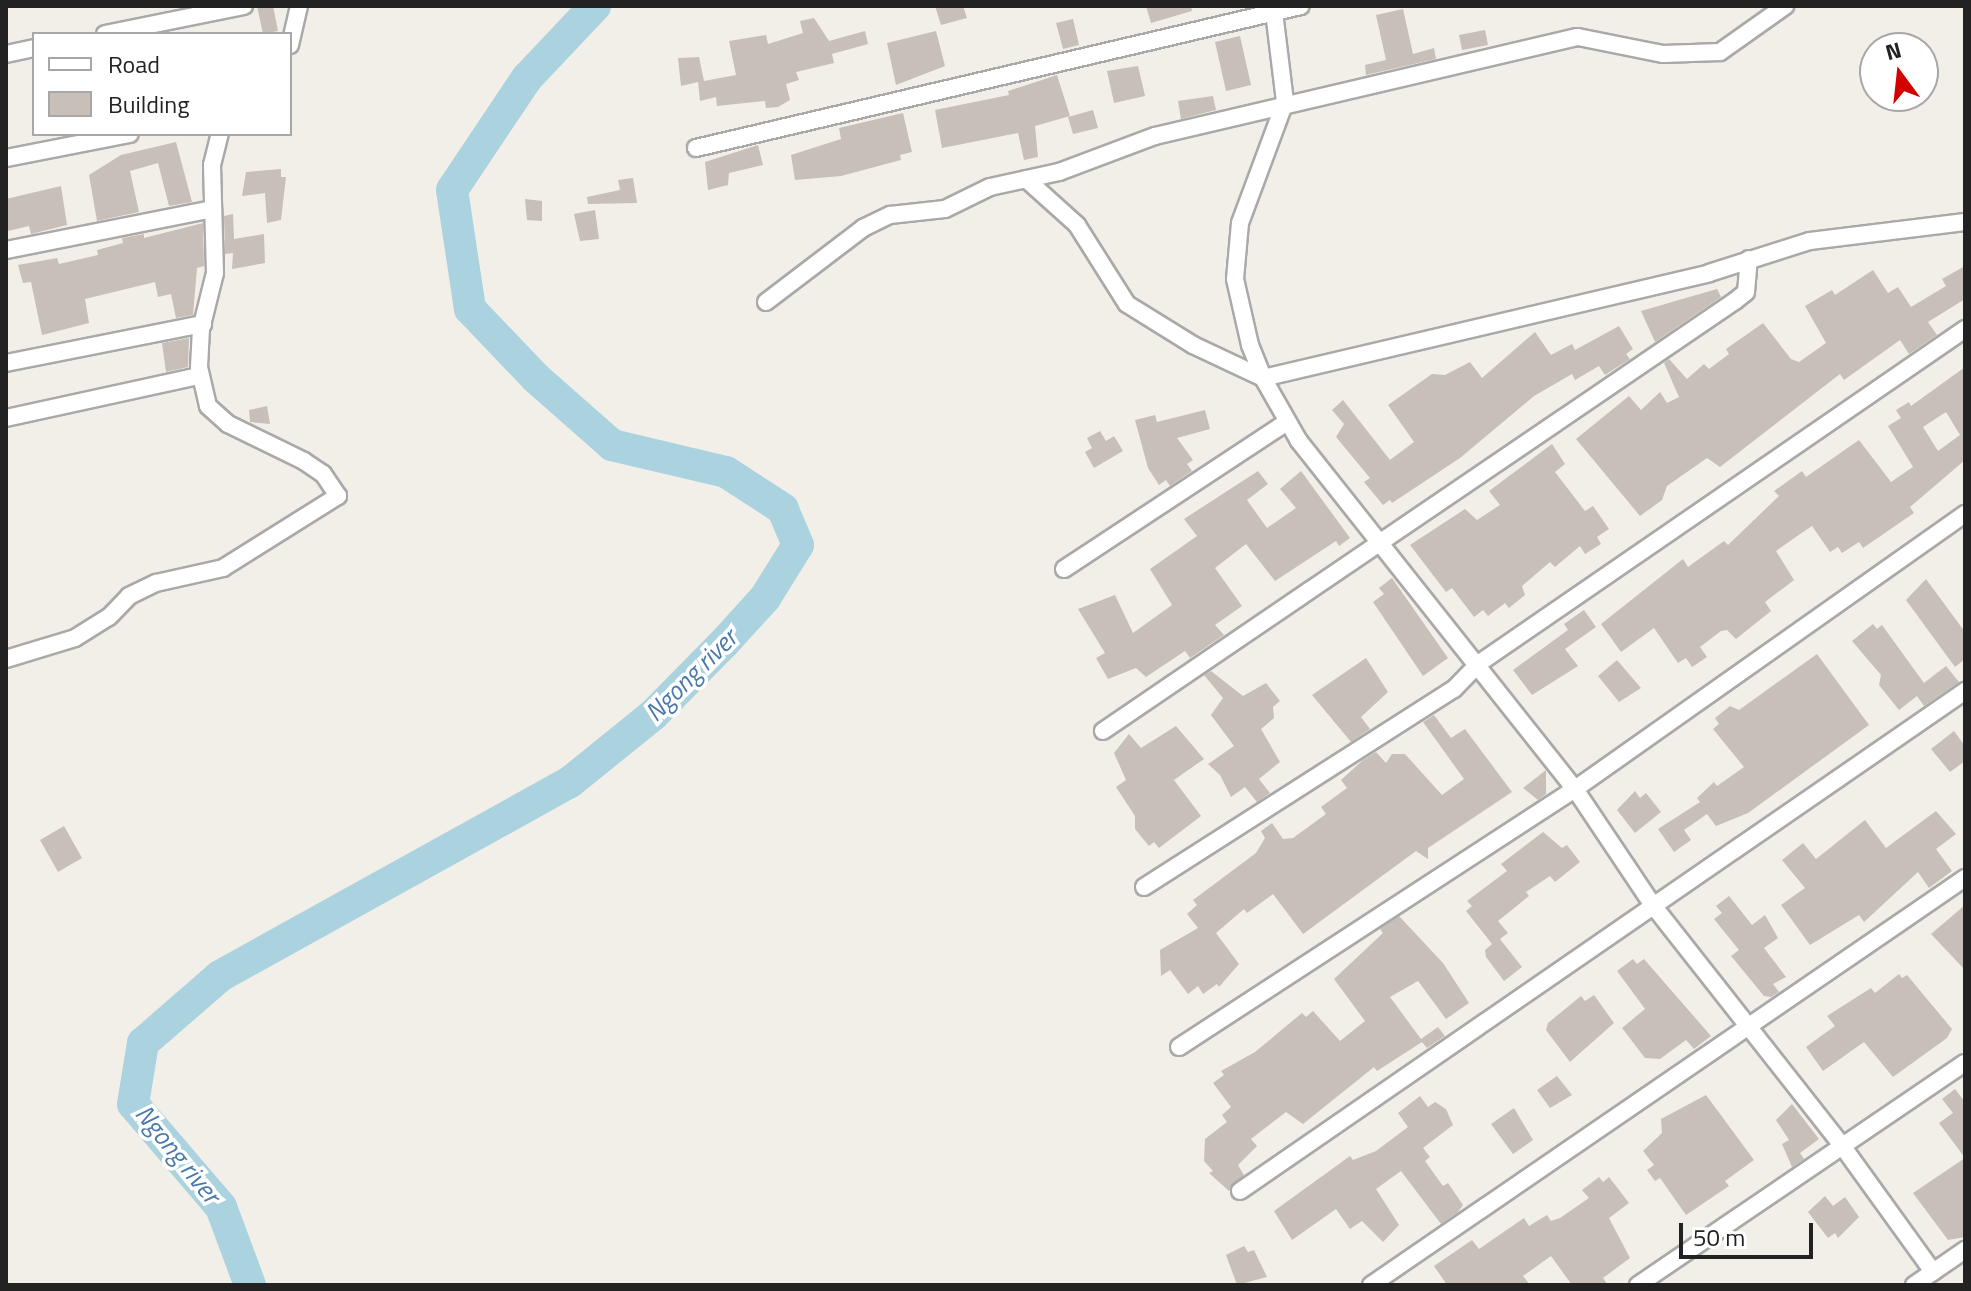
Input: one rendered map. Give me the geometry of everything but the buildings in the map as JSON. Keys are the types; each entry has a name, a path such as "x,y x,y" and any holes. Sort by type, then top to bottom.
{"street":[{"path":"115,32 244,6"},
{"path":"292,36 299,6"},
{"path":"696,148 1301,6"},
{"path":"766,302 863,228 890,215 945,209 990,187 1026,179 1155,136 1285,102 1578,37 1663,54 1720,52 1785,6"},
{"path":"1274,12 1285,102 1240,223 1235,279 1263,378 1287,422 1380,546 1478,664 1575,789 1652,904 1843,1147 1933,1272"},
{"path":"6,54 32,48"},
{"path":"6,158 120,136"},
{"path":"6,659 75,638 109,617 129,596 156,583 223,568 338,496 323,474 304,461 214,416 198,376 203,324 215,273 212,165 219,136"},
{"path":"1026,179 1077,225 1127,304 1193,345 1263,378 1709,273 1810,241 1965,222"},
{"path":"6,250 213,209"},
{"path":"1103,731 1380,546 1735,301 1746,292 1749,259"},
{"path":"6,363 203,324"},
{"path":"1144,887 1454,689 1478,664 1965,329"},
{"path":"6,418 198,376"},
{"path":"1064,569 1287,422"},
{"path":"1179,1047 1575,789 1965,514"},
{"path":"1240,1191 1965,691"},
{"path":"1371,1285 1965,878"},
{"path":"1638,1285 1965,1063"},
{"path":"1914,1285 1965,1250"}],"waterway":[{"name":"Ngong river","path":"250,1285 221,1207 133,1104 143,1043 220,976 570,782 653,715 724,643 765,598 798,545 783,509 726,472 612,445 536,378 470,309 452,190 527,78 595,6"}]}
